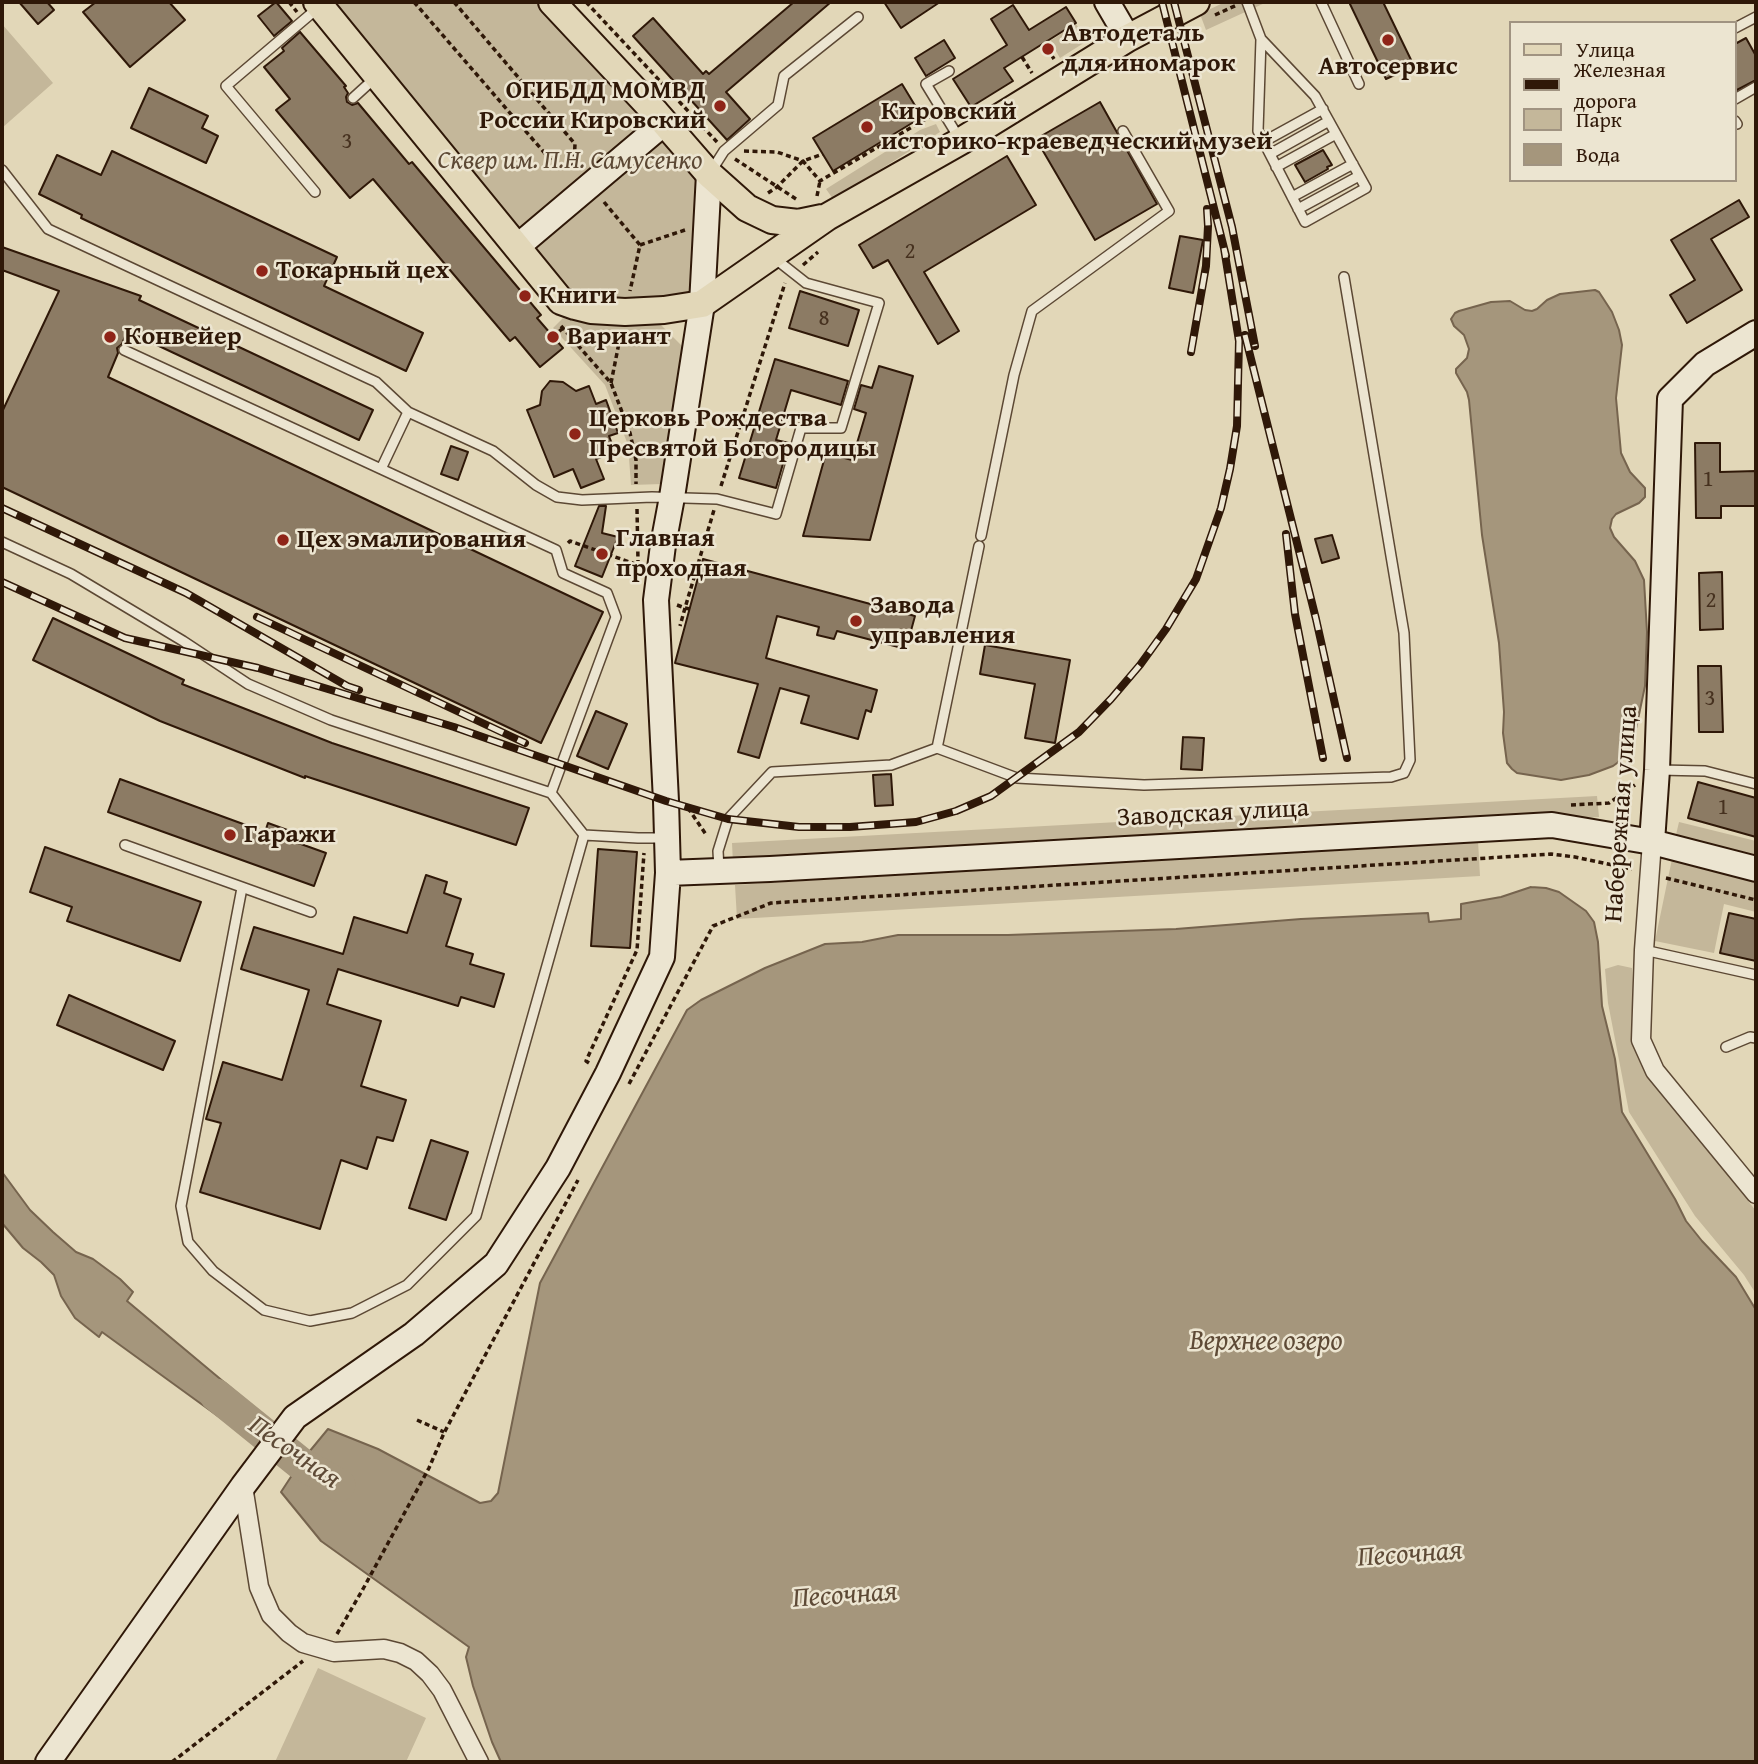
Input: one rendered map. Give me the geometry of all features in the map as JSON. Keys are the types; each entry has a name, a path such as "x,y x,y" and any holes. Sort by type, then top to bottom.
{"main road":[{"path":"552,2 709,174 747,208 772,220 798,223 827,217"},
{"path":"1107,2 1128,38"},
{"path":"318,4 517,247 558,309 625,312 702,304 827,217 961,141 1128,38 1196,2"},
{"path":"517,247 664,123"},
{"path":"48,1762 250,1476 295,1417 414,1334 496,1264 558,1168 608,1073 662,957 668,838 656,600 702,304 709,174"},
{"path":"664,310 681,324 695,343"},
{"name":"Набережная улица","path":"1652,842 1670,399 1704,364 1756,333"},
{"name":"Заводская улица","path":"668,873 719,861 1552,825 1652,842 1756,869"}],"street":[{"name":"Набережная улица","path":"1652,842 1644,950 1642,1040 1655,1071 1756,1194"},
{"path":"250,1476 259,1587 271,1615 303,1643 334,1652 384,1649 416,1661 442,1690 479,1762"}],"lane":[{"path":"1247,2 1261,39 1258,131 1305,222 1366,188 1315,96 1261,39"},
{"path":"1321,2 1359,84"},
{"path":"315,192 226,86 318,4"},
{"path":"1737,27 1756,17"},
{"path":"709,174 724,151 778,105 784,76 858,18"},
{"path":"949,71 926,84 961,141"},
{"path":"353,98 377,76"},
{"path":"1737,98 1756,87"},
{"path":"1264,142 1323,109"},
{"path":"1270,154 1329,121"},
{"path":"937,748 1014,375 1032,311 1168,211 1123,131"},
{"path":"1276,167 1336,134"},
{"path":"1292,197 1353,164"},
{"path":"2,170 48,229 376,382 408,412 493,451 536,485 557,497 582,500 672,497 717,499 776,514 801,428 841,428 879,303 806,283 772,255"},
{"path":"1298,209 1359,176"},
{"path":"719,861 728,819 772,772 891,765 937,748 1017,778 1144,785 1391,777 1404,773 1410,760 1404,633 1343,277"},
{"path":"124,350 556,551 563,573 607,593 616,617 551,793"},
{"path":"381,469 408,412"},
{"path":"2,542 71,574 183,641 248,684 331,720 551,793 584,835 668,838"},
{"path":"1657,770 1705,771 1756,784"},
{"path":"243,888 181,1206 188,1242 213,1271 264,1310 310,1321 352,1313 407,1285 477,1216 584,835"},
{"path":"125,845 312,912"},
{"path":"1644,950 1756,975"},
{"path":"1726,1046 1750,1037 1756,1038"}],"path":[{"path":"414,2 555,165 574,165"},
{"path":"454,2 575,144 574,165 582,175"},
{"path":"587,2 724,151 794,199 805,201"},
{"path":"1048,49 1056,60"},
{"path":"1022,57 1033,75"},
{"path":"698,122 705,116"},
{"path":"820,181 817,198 827,217"},
{"path":"599,195 640,246 611,383"},
{"path":"679,630 783,286 827,245"},
{"path":"558,309 563,328 611,383 630,433 636,460 638,575"},
{"path":"553,337 563,328"},
{"path":"556,551 570,541 638,565"},
{"path":"656,600 687,608"},
{"path":"1568,805 1609,803 1657,770"},
{"path":"687,807 719,861"},
{"path":"645,849 637,950 586,1061 629,1084 713,926 771,902 1551,854 1575,857 1756,900"},
{"path":"172,1762 339,1632 429,1468 444,1433 578,1180"},
{"path":"417,1420 444,1433"}],"green space":[{"name":"Сквер им. П.Н. Самусенко","path":"335,2 535,2 690,169 687,172 691,172 699,181 690,293 661,299 594,299 572,293 571,288 566,289"},
{"path":"1225,2 1267,2 1206,30 1200,14"},
{"path":"2,24 53,83 2,128"},
{"path":"1076,24 1087,41 1060,58 1050,41"},
{"path":"936,124 940,132 833,199 826,189 920,130"},
{"path":"563,318 592,323 660,324 683,347 662,484 631,485 628,445 605,385 553,328"},
{"path":"1597,796 1599,817 733,864 732,843"},
{"path":"1679,822 1756,841 1756,859 1675,839"},
{"path":"1478,841 1480,876 737,919 735,885"},
{"path":"1672,859 1756,881 1756,912 1724,904 1714,953 1655,941"},
{"path":"1618,965 1632,968 1635,1042 1649,1075 1756,1211 1756,1294 1744,1275 1695,1216 1629,1112 1608,1003 1605,969"},
{"path":"318,1668 426,1718 406,1762 275,1762"}],"water":[{"path":"1595,290 1612,312 1622,345 1616,398 1621,453 1630,472 1645,488 1645,497 1639,503 1616,514 1610,528 1614,537 1635,561 1644,580 1647,632 1645,686 1633,743 1624,758 1613,766 1589,775 1561,780 1517,773 1507,763 1499,643 1482,535 1469,400 1456,373 1456,369 1467,358 1469,349 1464,335 1451,319 1459,311 1491,302 1510,301 1532,311 1560,294"},
{"name":"Верхнее озеро","path":"1531,887 1559,892 1586,911 1594,922 1602,1006 1615,1059 1622,1112 1686,1221 1736,1277 1756,1310 1756,1762 501,1762 473,1686 466,1657 469,1647 321,1541 281,1492 300,1463 328,1429 378,1449 480,1503 491,1501 498,1493 540,1283 687,1010 701,1000 765,968 825,944 862,942 898,935 1008,935 1176,929 1428,913 1429,922 1461,919 1461,904 1501,897"},
{"path":"2,1172 30,1210 53,1232 76,1252 93,1259 120,1279 133,1292 127,1301 261,1413 244,1435 102,1332 99,1337 75,1318 61,1296 54,1275 23,1248 2,1223"}],"building":[{"path":"19,2 47,2 54,10 38,24"},
{"path":"96,2 169,2 185,20 130,67 83,12"},
{"path":"276,2 292,21 274,36 258,16"},
{"path":"794,2 831,2 726,92 750,119 727,140 633,36 653,18 703,74 706,71 709,74"},
{"path":"884,2 940,2 901,28"},
{"path":"1349,2 1383,2 1414,66 1386,79"},
{"path":"1013,5 1029,30 1066,7 1076,23 1004,68 1013,81 971,107 953,79 1007,45 991,19"},
{"path":"300,32 346,86 347,102 352,105 358,103 409,164 412,162 541,315 537,318 563,348 540,367 515,337 510,341 373,179 350,198 276,110 290,99 264,67 284,51 282,48"},
{"path":"1746,38 1756,56 1756,80 1737,90 1737,43"},
{"path":"944,40 955,58 926,76 915,58"},
{"name":"Кировский историко-краеведческий музей","path":"902,84 922,117 833,171 813,138"},
{"path":"149,88 208,116 202,128 218,136 206,163 131,128"},
{"path":"1100,102 1157,204 1095,240 1036,139"},
{"path":"1323,150 1332,165 1305,182 1295,165"},
{"name":"Токарный цех","path":"112,151 337,257 324,286 423,333 406,371 81,218 82,215 39,194 57,155 101,175"},
{"path":"1007,156 1036,205 924,272 959,331 938,344 888,260 873,268 859,245"},
{"path":"1739,200 1749,217 1711,239 1742,290 1687,323 1670,295 1695,280 1671,240"},
{"path":"1180,236 1203,240 1193,293 1169,288"},
{"name":"Цех эмалирования","path":"2,247 141,296 139,300 373,410 359,440 127,331 122,344 117,348 118,353 108,377 603,612 541,743 2,487 2,412 59,291 2,270"},
{"path":"800,291 859,310 848,346 789,328"},
{"path":"775,359 848,381 841,405 791,390 776,440 789,443 776,488 739,478"},
{"path":"879,366 913,376 870,540 803,536 826,453 852,460 866,413 854,409 861,385 872,388"},
{"name":"Церковь Рождества Пресвятой Богородицы","path":"550,381 563,382 576,391 589,386 596,404 606,400 618,433 609,436 615,452 596,459 604,479 581,488 573,469 554,477 527,410 540,405 542,391"},
{"path":"1695,443 1720,443 1720,472 1756,471 1756,506 1721,506 1721,518 1696,518"},
{"path":"451,446 468,452 458,480 441,474"},
{"path":"599,506 606,506 602,533 618,537 602,577 575,566"},
{"path":"1332,535 1339,558 1322,563 1315,539"},
{"name":"Завода управления","path":"703,559 915,616 906,649 837,631 834,639 817,635 819,627 777,616 766,658 877,690 871,712 866,710 858,739 801,723 809,696 780,688 759,758 738,752 758,684 675,663"},
{"path":"1722,572 1723,629 1700,630 1699,573"},
{"path":"53,618 184,680 182,684 332,743 529,808 516,845 305,778 160,721 33,660"},
{"path":"985,645 1070,660 1055,743 1025,738 1035,684 980,674"},
{"path":"1698,666 1721,666 1723,732 1699,732"},
{"path":"596,711 627,724 608,769 577,756"},
{"path":"1183,737 1204,738 1202,770 1181,769"},
{"path":"891,774 893,805 875,806 873,775"},
{"name":"Гаражи","path":"120,779 265,832 268,823 290,831 287,839 326,853 314,886 108,812"},
{"path":"1698,782 1756,798 1756,837 1688,818"},
{"path":"45,847 201,902 180,961 67,921 72,907 30,892"},
{"path":"598,849 637,852 630,948 591,946"},
{"path":"426,875 447,882 444,893 461,899 446,946 473,954 470,964 504,974 494,1007 461,997 458,1006 338,969 327,1004 381,1021 361,1086 406,1100 393,1141 377,1137 367,1169 341,1160 320,1229 200,1192 221,1123 206,1119 223,1062 282,1080 309,990 241,969 254,927 343,954 354,917 407,933"},
{"path":"1729,913 1756,919 1756,961 1720,953"},
{"path":"69,995 175,1041 163,1070 57,1025"},
{"path":"431,1140 468,1152 446,1220 409,1208"}],"waterway":[{"name":"Песочная","path":"216,1395 300,1463 339,1485"}],"railway":[{"path":"1162,2 1226,256"},
{"path":"1174,2 1232,227 1255,346"},
{"path":"1191,352 1206,266 1207,209"},
{"path":"2,582 125,638 258,668 454,727 666,801 728,819 799,827 850,827 916,822 956,811 991,796 1079,732 1140,665 1166,629 1196,579 1221,508 1237,426 1239,341 1224,248"},
{"path":"1245,335 1316,619 1347,758"},
{"path":"2,508 186,593 347,686 359,690"},
{"path":"1286,534 1295,614 1323,758"},
{"path":"257,617 525,743"}],"place":[{"name":"Автосервис","path":"1388,40"},
{"name":"Автодеталь для иномарок","path":"1048,49"},
{"name":"ОГИБДД МОМВД России Кировский","path":"720,106"},
{"name":"Кировский историко-краеведческий музей","path":"867,127"},
{"name":"Токарный цех","path":"262,271"},
{"name":"Книги","path":"525,296"},
{"name":"Конвейер","path":"110,337"},
{"name":"Вариант","path":"553,337"},
{"name":"Церковь Рождества Пресвятой Богородицы","path":"575,434"},
{"name":"Цех эмалирования","path":"283,540"},
{"name":"Главная проходная","path":"602,554"},
{"name":"Завода управления","path":"856,621"},
{"name":"Гаражи","path":"230,835"}]}
